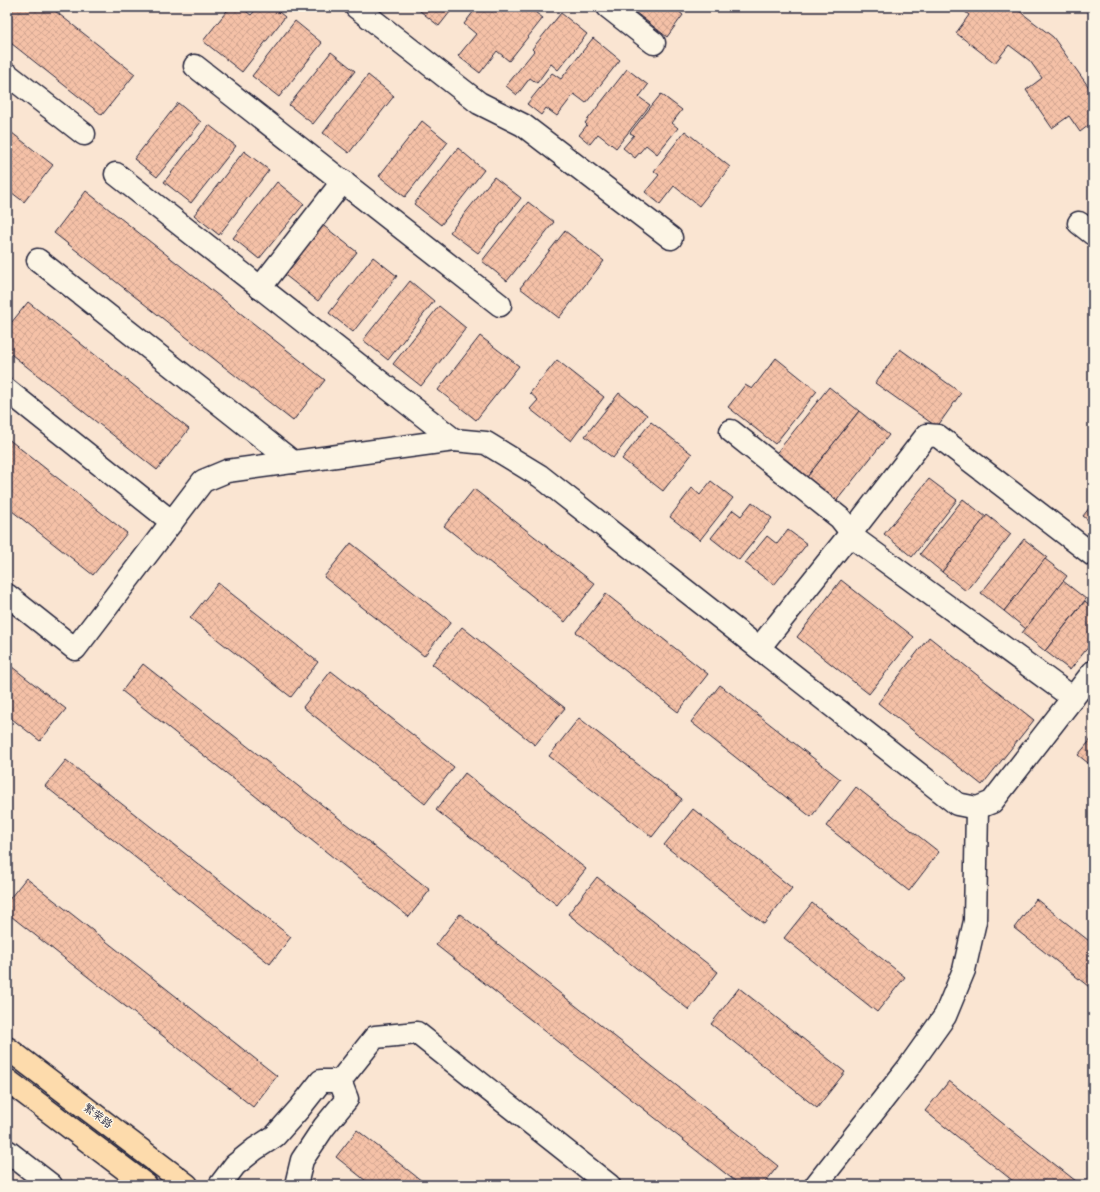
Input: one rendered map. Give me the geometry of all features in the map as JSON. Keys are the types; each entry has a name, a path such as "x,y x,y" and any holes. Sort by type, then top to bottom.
{"main road":[{"name":"繁荣路","path":"7,1048 187,1185"},
{"path":"7,1080 146,1185"}],"lane":[{"path":"356,7 479,103 523,125 671,238"},
{"path":"608,7 654,43"},
{"path":"195,66 500,305"},
{"path":"7,74 84,134"},
{"path":"116,174 454,440"},
{"path":"260,288 343,181"},
{"path":"38,260 293,462"},
{"path":"7,390 172,522"},
{"path":"731,431 840,518 858,541 1073,698"},
{"path":"759,648 852,533 927,436 938,436 1093,555"},
{"path":"7,595 75,649 203,481 227,471 454,440 486,443 540,476 957,804 977,808 992,802 1093,672"},
{"path":"816,1185 908,1068 945,1016 964,970 975,921 977,808"},
{"path":"340,1081 375,1037 417,1033 609,1185"},
{"path":"220,1185 236,1165 274,1136 299,1109 321,1081 340,1081"},
{"path":"296,1185 302,1160 324,1127 347,1099 340,1081"},
{"path":"7,1151 51,1185"}],"building":[{"path":"7,7 50,7 135,74 102,115 7,40"},
{"path":"230,7 240,7 251,15 258,7 273,7 285,17 242,72 203,41"},
{"path":"415,7 454,7 439,26"},
{"path":"477,7 528,7 543,18 509,61 497,51 480,73 458,56 476,34 464,24"},
{"path":"638,7 673,7 683,15 667,37 635,12"},
{"path":"959,7 1014,7 1053,37 1093,93 1093,122 1080,132 1069,116 1052,128 1026,90 1042,78 1030,61 1009,45 995,63 956,33 969,15"},
{"path":"561,13 587,34 558,70 551,64 537,83 530,78 517,95 506,86 534,51 532,49"},
{"path":"295,21 322,43 279,97 252,76"},
{"path":"593,38 620,60 586,103 574,94 557,116 546,108 541,115 527,104 552,73 561,79"},
{"path":"331,52 355,71 313,124 289,105"},
{"path":"627,69 648,85 639,97 650,105 616,148 598,134 590,144 579,135 587,125 585,123"},
{"path":"368,75 394,96 349,153 323,133"},
{"path":"661,94 682,110 672,123 678,128 657,154 646,145 635,158 623,148 634,135 630,133"},
{"path":"178,103 201,122 157,177 134,159"},
{"path":"422,121 448,142 405,197 379,176"},
{"path":"209,125 236,146 191,203 164,182"},
{"path":"7,129 53,165 24,202 7,189"},
{"path":"685,131 730,167 699,206 674,186 660,204 645,192 659,175 654,171"},
{"path":"458,148 484,170 441,225 414,204"},
{"path":"244,151 269,170 219,235 194,215"},
{"path":"494,177 521,198 478,253 450,232"},
{"path":"277,182 304,204 259,259 233,238"},
{"path":"86,191 325,380 293,421 54,233"},
{"path":"528,202 554,222 507,281 482,261"},
{"path":"320,223 357,252 318,301 281,272"},
{"path":"565,231 604,261 559,318 520,288"},
{"path":"373,257 397,276 353,332 329,313"},
{"path":"410,281 434,301 388,360 363,340"},
{"path":"28,302 189,429 157,470 7,351 7,328"},
{"path":"439,306 466,328 421,386 393,364"},
{"path":"480,336 519,366 476,420 438,390"},
{"path":"900,349 961,393 937,427 875,383"},
{"path":"776,358 817,391 775,444 728,407 745,385 752,389"},
{"path":"557,360 604,397 571,441 530,409 538,400 530,393"},
{"path":"829,387 859,411 804,481 774,456"},
{"path":"619,393 647,415 613,458 585,436"},
{"path":"859,411 889,435 834,504 804,481"},
{"path":"651,422 692,454 663,491 622,459"},
{"path":"7,438 127,533 93,575 7,507"},
{"path":"929,479 957,500 912,557 884,534"},
{"path":"711,481 733,498 700,540 670,517 692,488 700,495"},
{"path":"474,489 595,584 565,622 444,526"},
{"path":"963,499 986,517 942,572 920,554"},
{"path":"752,502 772,518 739,560 711,538 733,510 741,516"},
{"path":"1093,503 1093,524 1083,516"},
{"path":"987,515 1011,534 966,591 942,572"},
{"path":"788,530 807,544 774,585 745,563 767,536 777,544"},
{"path":"1024,539 1047,557 1004,611 981,593"},
{"path":"351,543 451,622 424,656 324,577"},
{"path":"1045,559 1067,576 1026,629 1004,611"},
{"path":"841,580 914,637 869,694 797,637"},
{"path":"1063,581 1086,599 1045,651 1022,633"},
{"path":"218,583 318,662 291,697 190,618"},
{"path":"606,594 708,674 678,712 576,632"},
{"path":"1085,601 1093,608 1093,641 1070,670 1045,651"},
{"path":"462,627 565,708 535,745 432,664"},
{"path":"929,637 1034,720 982,785 878,703"},
{"path":"7,663 66,709 40,741 7,715"},
{"path":"143,664 430,890 409,917 122,691"},
{"path":"331,671 454,767 425,804 303,707"},
{"path":"720,685 840,779 811,817 691,722"},
{"path":"579,718 682,799 652,837 549,756"},
{"path":"1093,737 1093,767 1078,755"},
{"path":"66,760 291,937 270,964 45,786"},
{"path":"465,773 586,869 557,905 436,810"},
{"path":"856,787 939,852 909,891 826,826"},
{"path":"693,809 792,888 764,924 664,845"},
{"path":"597,877 718,972 689,1010 568,914"},
{"path":"26,878 277,1076 253,1107 7,913 7,902"},
{"path":"1036,899 1093,944 1093,990 1014,928"},
{"path":"812,903 905,977 877,1012 784,938"},
{"path":"460,914 778,1166 763,1185 740,1185 436,945"},
{"path":"739,988 845,1072 817,1108 711,1024"},
{"path":"949,1081 1081,1185 1018,1185 925,1111"},
{"path":"357,1130 427,1185 371,1185 336,1157"}]}
